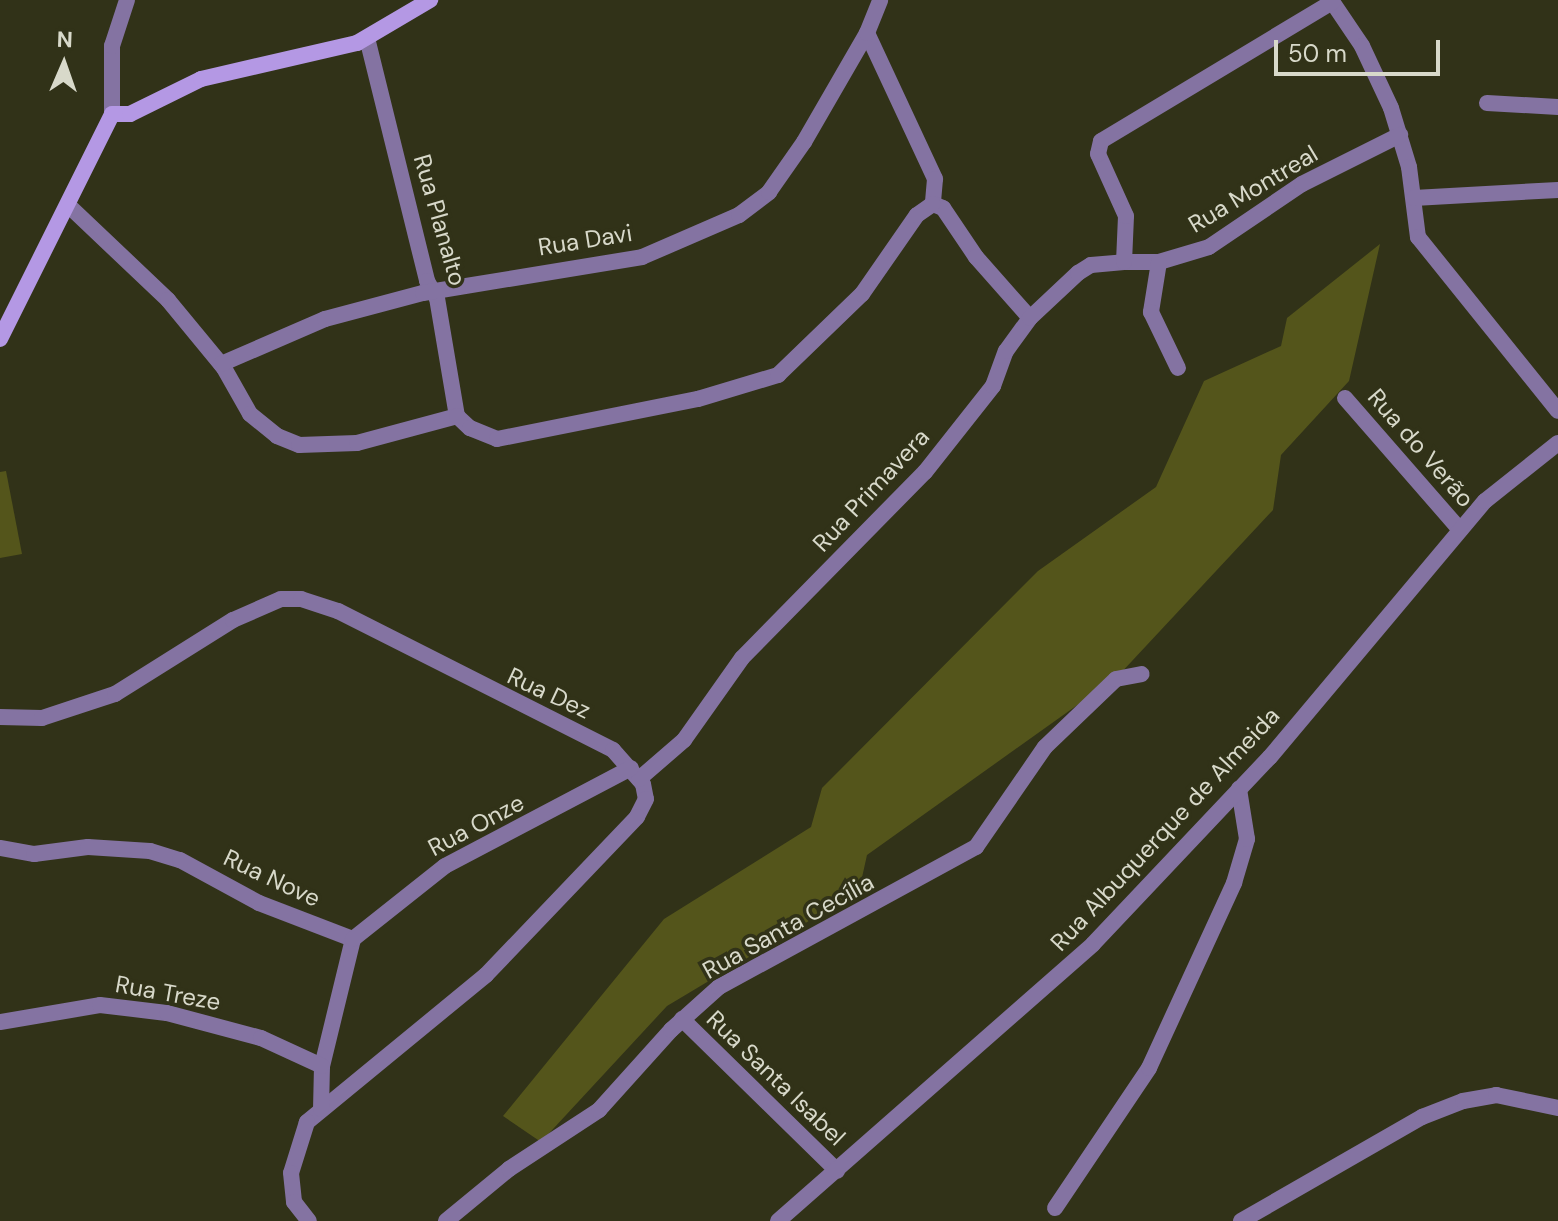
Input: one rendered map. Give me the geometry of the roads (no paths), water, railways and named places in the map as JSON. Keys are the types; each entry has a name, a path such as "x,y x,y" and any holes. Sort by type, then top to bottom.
{"street":[{"path":"0,339 112,114 112,46 127,0"},
{"path":"112,114 130,114 201,79 367,38 430,0"},
{"name":"Rua Davi","path":"221,364 325,319 434,292 642,257 739,215 769,192 804,142 867,33 880,0"},
{"path":"1124,262 1126,216 1098,154 1101,141 1165,98 1331,1 1362,46 1400,135 1414,198 1418,237 1558,411"},
{"path":"867,33 935,179 933,204"},
{"name":"Rua Planalto","path":"367,38 434,292 457,416"},
{"path":"1487,103 1558,107"},
{"name":"Rua Montreal","path":"1124,262 1159,262 1229,237 1302,184 1400,135"},
{"path":"1414,198 1558,190"},
{"path":"68,205 168,300 221,364 258,424 299,445 357,443 457,416 488,438 513,437 737,390 778,375 862,294 917,215 933,204"},
{"path":"933,204 943,208 976,257 1030,318"},
{"name":"Rua Primavera","path":"635,773 684,740 742,658 925,472 993,386 1006,351 1030,318 1078,273 1091,265 1124,262"},
{"path":"1159,262 1151,312 1178,368"},
{"name":"Rua do Verão","path":"1345,398 1460,530"},
{"name":"Rua Albuquerque de Almeida","path":"778,1221 1093,944 1239,789 1460,530 1511,478 1558,443"},
{"name":"Rua Dez","path":"0,717 42,718 115,694 233,620 281,599 301,599 346,615 613,750 635,773"},
{"name":"Rua Santa Cecília","path":"446,1221 509,1169 599,1110 682,1019 731,980 959,860 1003,812 1045,747 1116,679 1142,674"},
{"path":"309,1221 294,1202 291,1173 307,1122 458,1002 617,839 644,808 635,773"},
{"name":"Rua Onze","path":"353,939 445,866 635,773"},
{"path":"1055,1208 1149,1068 1234,883 1247,839 1239,789"},
{"name":"Rua Nove","path":"0,848 34,854 88,847 150,851 180,860 259,903 353,939"},
{"path":"321,1109 322,1066 353,939"},
{"name":"Rua Treze","path":"0,1022 100,1005 167,1013 261,1038 322,1066"},
{"name":"Rua Santa Isabel","path":"682,1019 837,1171"},
{"path":"1241,1221 1422,1117 1463,1101 1496,1095 1558,1108"},
{"path":"1275,1202 1276,1221"}]}
